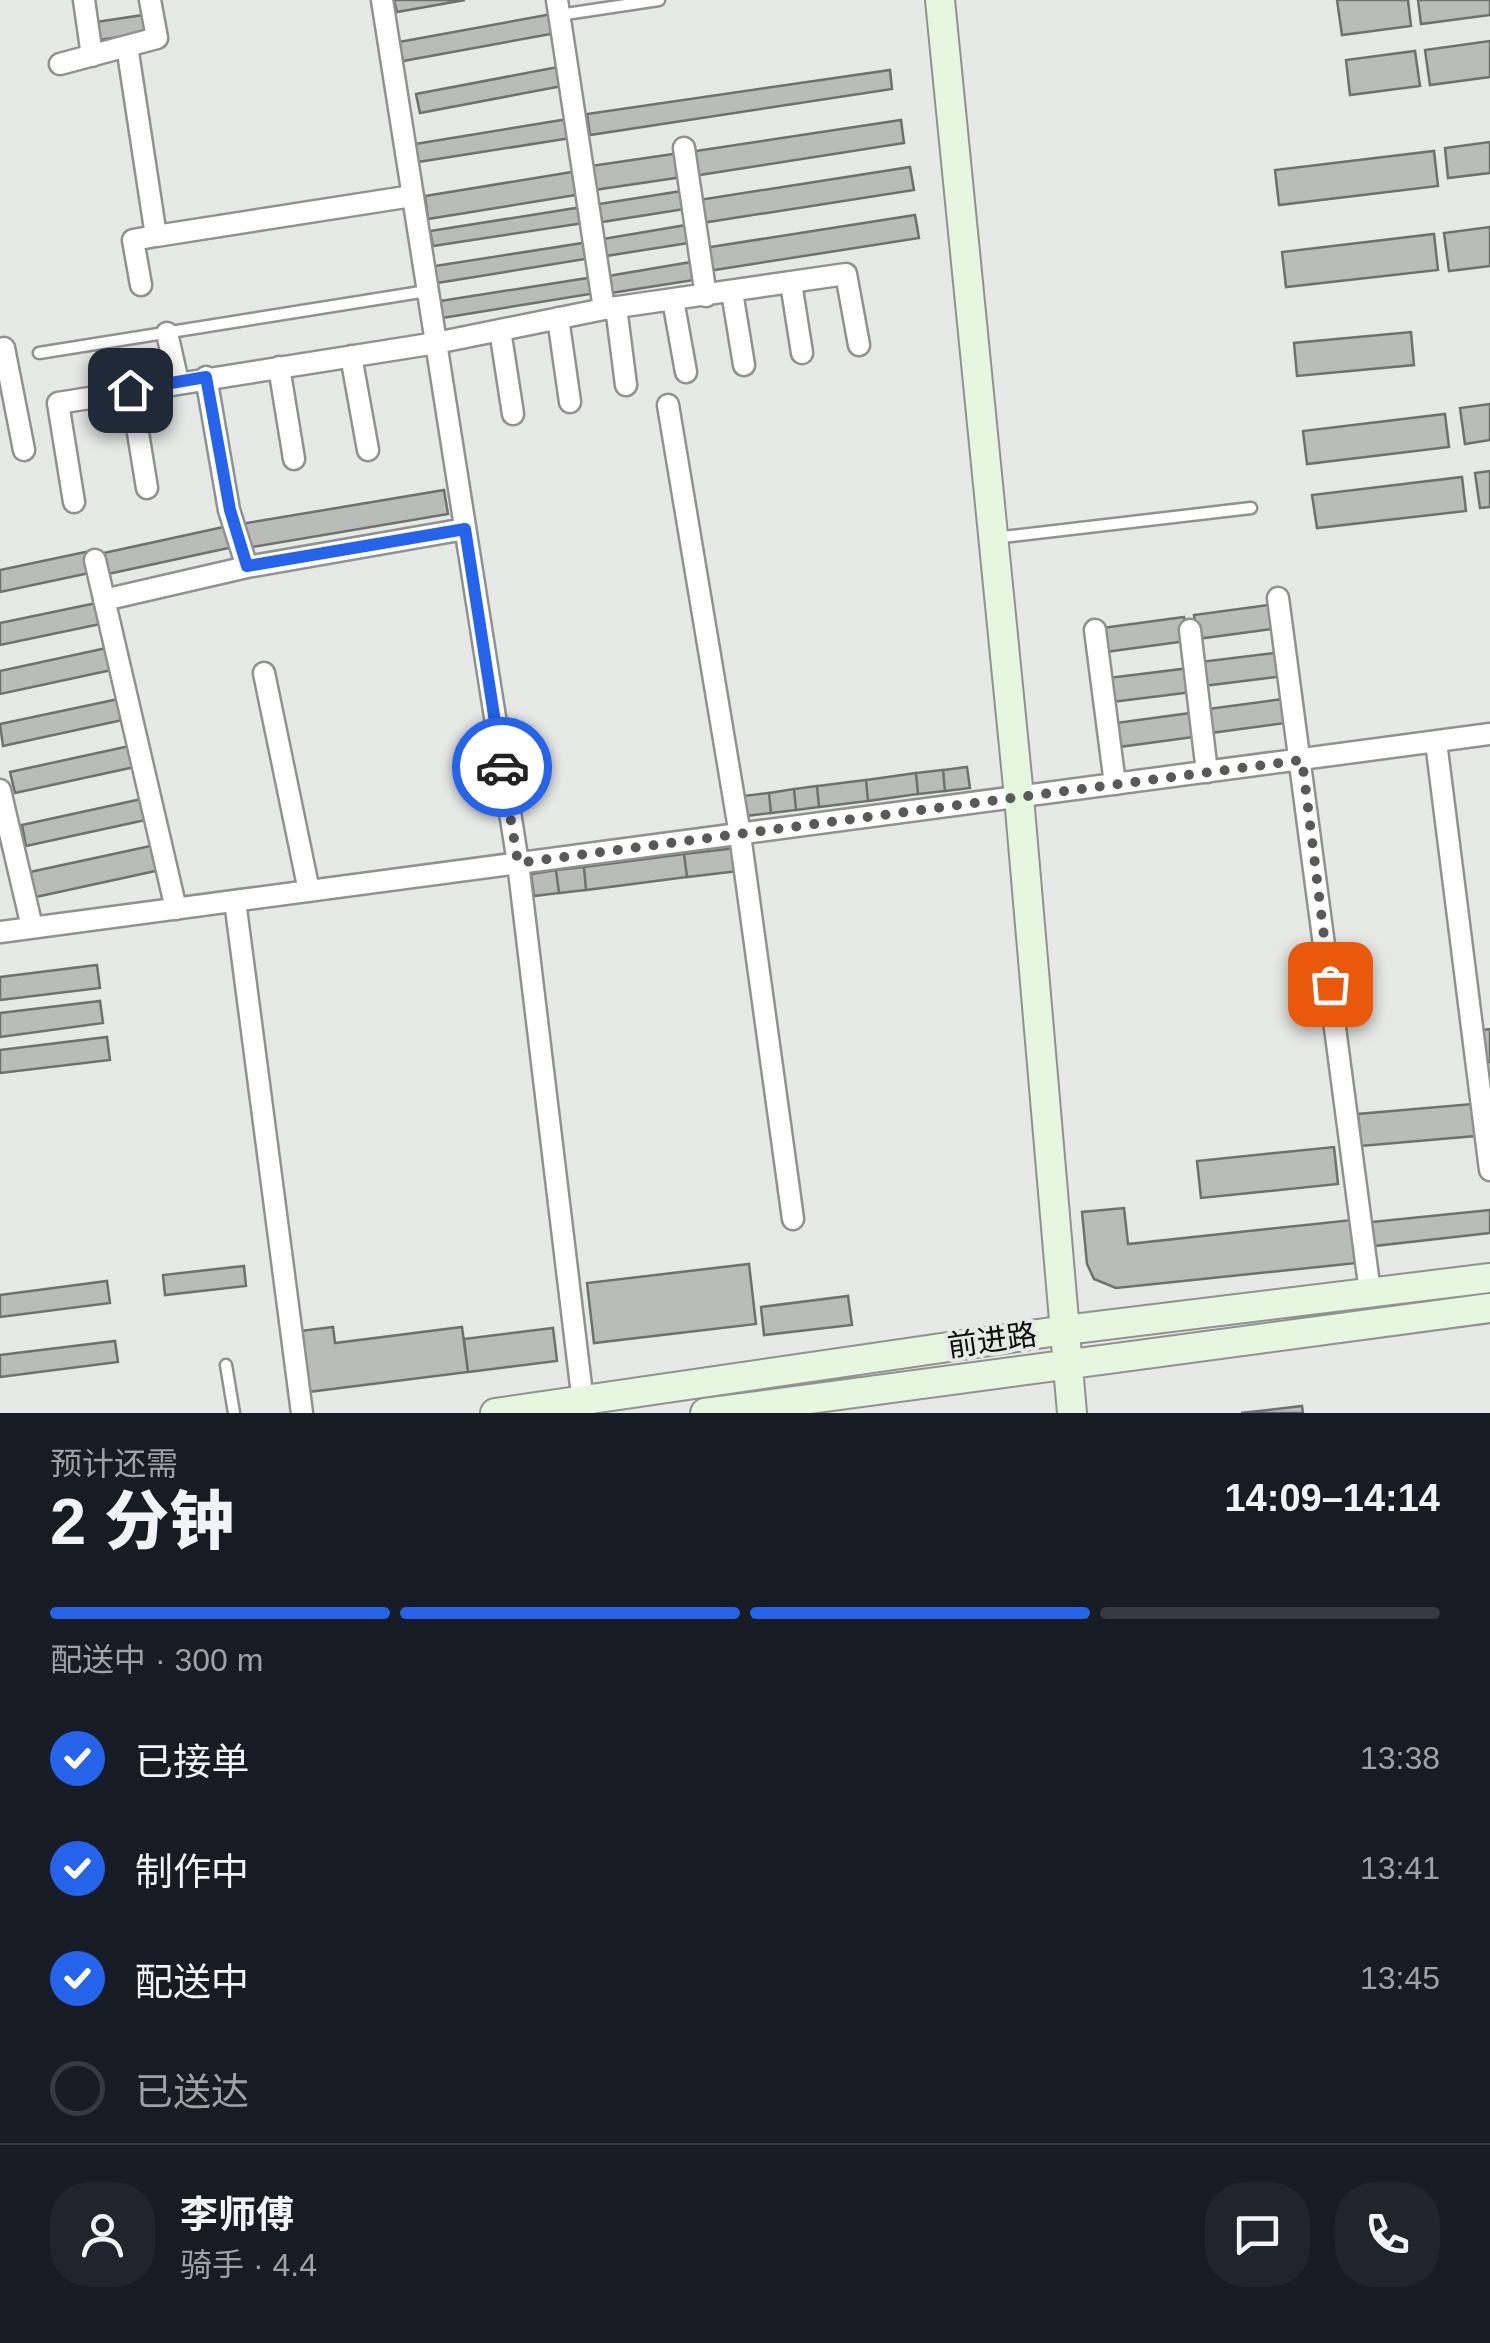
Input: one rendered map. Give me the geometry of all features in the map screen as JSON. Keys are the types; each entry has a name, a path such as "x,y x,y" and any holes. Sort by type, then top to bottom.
{"main road":[{"path":"940,0 1019,797 1072,1413"},
{"name":"前进路","path":"495,1413 584,1407 1065,1330 1490,1278"},
{"name":"前进路","path":"705,1413 1490,1308"}],"street":[{"path":"84,0 92,56"},
{"path":"60,64 156,38 150,0"},
{"path":"382,0 518,863 584,1407"},
{"path":"558,8 626,385"},
{"path":"127,46 156,236"},
{"path":"684,148 706,296"},
{"path":"141,286 133,240 412,196"},
{"path":"74,502 58,404 206,377 436,343 610,308 846,274 859,345"},
{"path":"791,283 802,353"},
{"path":"732,292 744,365"},
{"path":"673,300 686,372"},
{"path":"558,318 570,402"},
{"path":"500,330 514,414"},
{"path":"167,334 178,382"},
{"path":"0,350 4,348 24,450"},
{"path":"351,356 368,450"},
{"path":"279,366 294,459"},
{"path":"206,377 230,510 247,566"},
{"path":"130,390 147,488"},
{"path":"668,405 740,835 793,1218"},
{"path":"104,600 247,566 465,529"},
{"path":"95,560 176,909"},
{"path":"1278,598 1370,1292"},
{"path":"1095,630 1115,784"},
{"path":"1190,630 1207,772"},
{"path":"264,673 309,891"},
{"path":"0,932 1490,734"},
{"path":"1436,742 1490,1170"},
{"path":"0,790 32,928"},
{"path":"235,901 302,1413"}],"lane":[{"path":"558,8 659,0"},
{"path":"39,353 428,292"},
{"path":"994,538 1252,508"},
{"path":"226,1365 234,1413"}],"building":[{"path":"394,0 465,0 397,12"},
{"path":"1337,0 1408,0 1411,26 1342,35"},
{"path":"1418,0 1490,0 1490,15 1421,24"},
{"path":"552,14 556,33 403,61 399,42"},
{"path":"143,15 146,33 99,40 96,22"},
{"path":"1490,41 1490,77 1430,85 1425,50"},
{"path":"1415,51 1420,86 1350,95 1346,60"},
{"path":"558,67 562,86 420,113 416,94"},
{"path":"890,70 892,89 590,135 587,114"},
{"path":"568,119 571,138 418,162 415,144"},
{"path":"901,120 904,143 693,176 689,152"},
{"path":"1490,142 1490,173 1448,178 1445,148"},
{"path":"1434,151 1438,186 1279,205 1275,170"},
{"path":"680,153 683,177 594,190 591,166"},
{"path":"910,167 914,190 702,223 699,200"},
{"path":"578,171 582,194 428,219 425,196"},
{"path":"688,190 691,208 602,222 599,204"},
{"path":"582,207 584,223 433,246 430,231"},
{"path":"915,215 919,238 708,271 704,248"},
{"path":"692,224 695,242 606,256 603,239"},
{"path":"1490,227 1490,266 1449,271 1444,233"},
{"path":"1434,234 1438,270 1286,287 1282,252"},
{"path":"589,242 591,258 437,283 435,266"},
{"path":"697,261 700,279 611,293 608,276"},
{"path":"594,277 596,293 442,318 440,301"},
{"path":"1411,332 1414,365 1297,376 1294,343"},
{"path":"1490,404 1490,440 1465,444 1460,408"},
{"path":"1445,414 1449,447 1307,464 1303,431"},
{"path":"1490,471 1490,507 1480,508 1475,473"},
{"path":"1462,477 1466,511 1317,528 1312,495"},
{"path":"444,490 448,514 246,548 241,524"},
{"path":"228,526 233,547 108,574 104,553"},
{"path":"90,551 94,572 0,592 0,570"},
{"path":"101,602 105,623 0,645 0,623"},
{"path":"1276,604 1279,628 1197,639 1194,615"},
{"path":"1184,617 1187,641 1105,652 1102,628"},
{"path":"111,647 116,669 0,694 0,671"},
{"path":"1282,652 1285,676 1203,686 1200,662"},
{"path":"1190,668 1193,692 1111,702 1108,678"},
{"path":"123,698 127,719 3,746 0,724"},
{"path":"1290,698 1293,722 1211,733 1208,709"},
{"path":"1198,712 1201,736 1119,747 1116,723"},
{"path":"134,745 139,766 15,793 10,772"},
{"path":"967,767 970,788 945,791 943,770"},
{"path":"943,770 945,791 918,794 916,773"},
{"path":"916,773 918,794 868,801 866,780"},
{"path":"866,780 868,801 819,807 817,786"},
{"path":"817,786 819,807 796,810 794,789"},
{"path":"794,789 796,810 771,813 769,793"},
{"path":"769,793 771,813 746,816 743,796"},
{"path":"146,798 150,819 26,846 22,825"},
{"path":"155,845 160,870 36,897 30,872"},
{"path":"736,848 739,871 687,877 684,854"},
{"path":"684,854 687,877 586,890 584,867"},
{"path":"584,867 586,890 559,893 556,870"},
{"path":"556,870 559,893 534,896 531,874"},
{"path":"97,965 100,988 0,1000 0,977"},
{"path":"100,1001 103,1023 0,1037 0,1013"},
{"path":"1490,1029 1490,1062 1486,1062 1483,1030"},
{"path":"107,1037 110,1060 0,1073 0,1050"},
{"path":"1472,1104 1475,1136 1361,1146 1358,1114"},
{"path":"1334,1147 1338,1184 1201,1198 1197,1161"},
{"path":"1124,1208 1128,1244 1352,1220 1357,1263 1116,1288 1094,1279 1087,1264 1082,1212"},
{"path":"1490,1210 1490,1233 1374,1246 1371,1222"},
{"path":"749,1264 756,1324 594,1343 587,1283"},
{"path":"244,1266 246,1286 165,1295 163,1275"},
{"path":"107,1281 110,1303 0,1317 0,1295"},
{"path":"848,1296 852,1325 764,1335 761,1307"},
{"path":"333,1327 335,1343 462,1327 468,1372 308,1392 300,1331"},
{"path":"553,1328 557,1361 468,1372 464,1339"},
{"path":"115,1341 118,1362 0,1377 0,1355"},
{"path":"1302,1406 1303,1413 1241,1413"}],"way so far":[{"path":"502,767 518,863 1302,760 1330,984"}],"route":[{"path":"130,390 206,377 230,510 247,566 465,529 502,767"}]}
